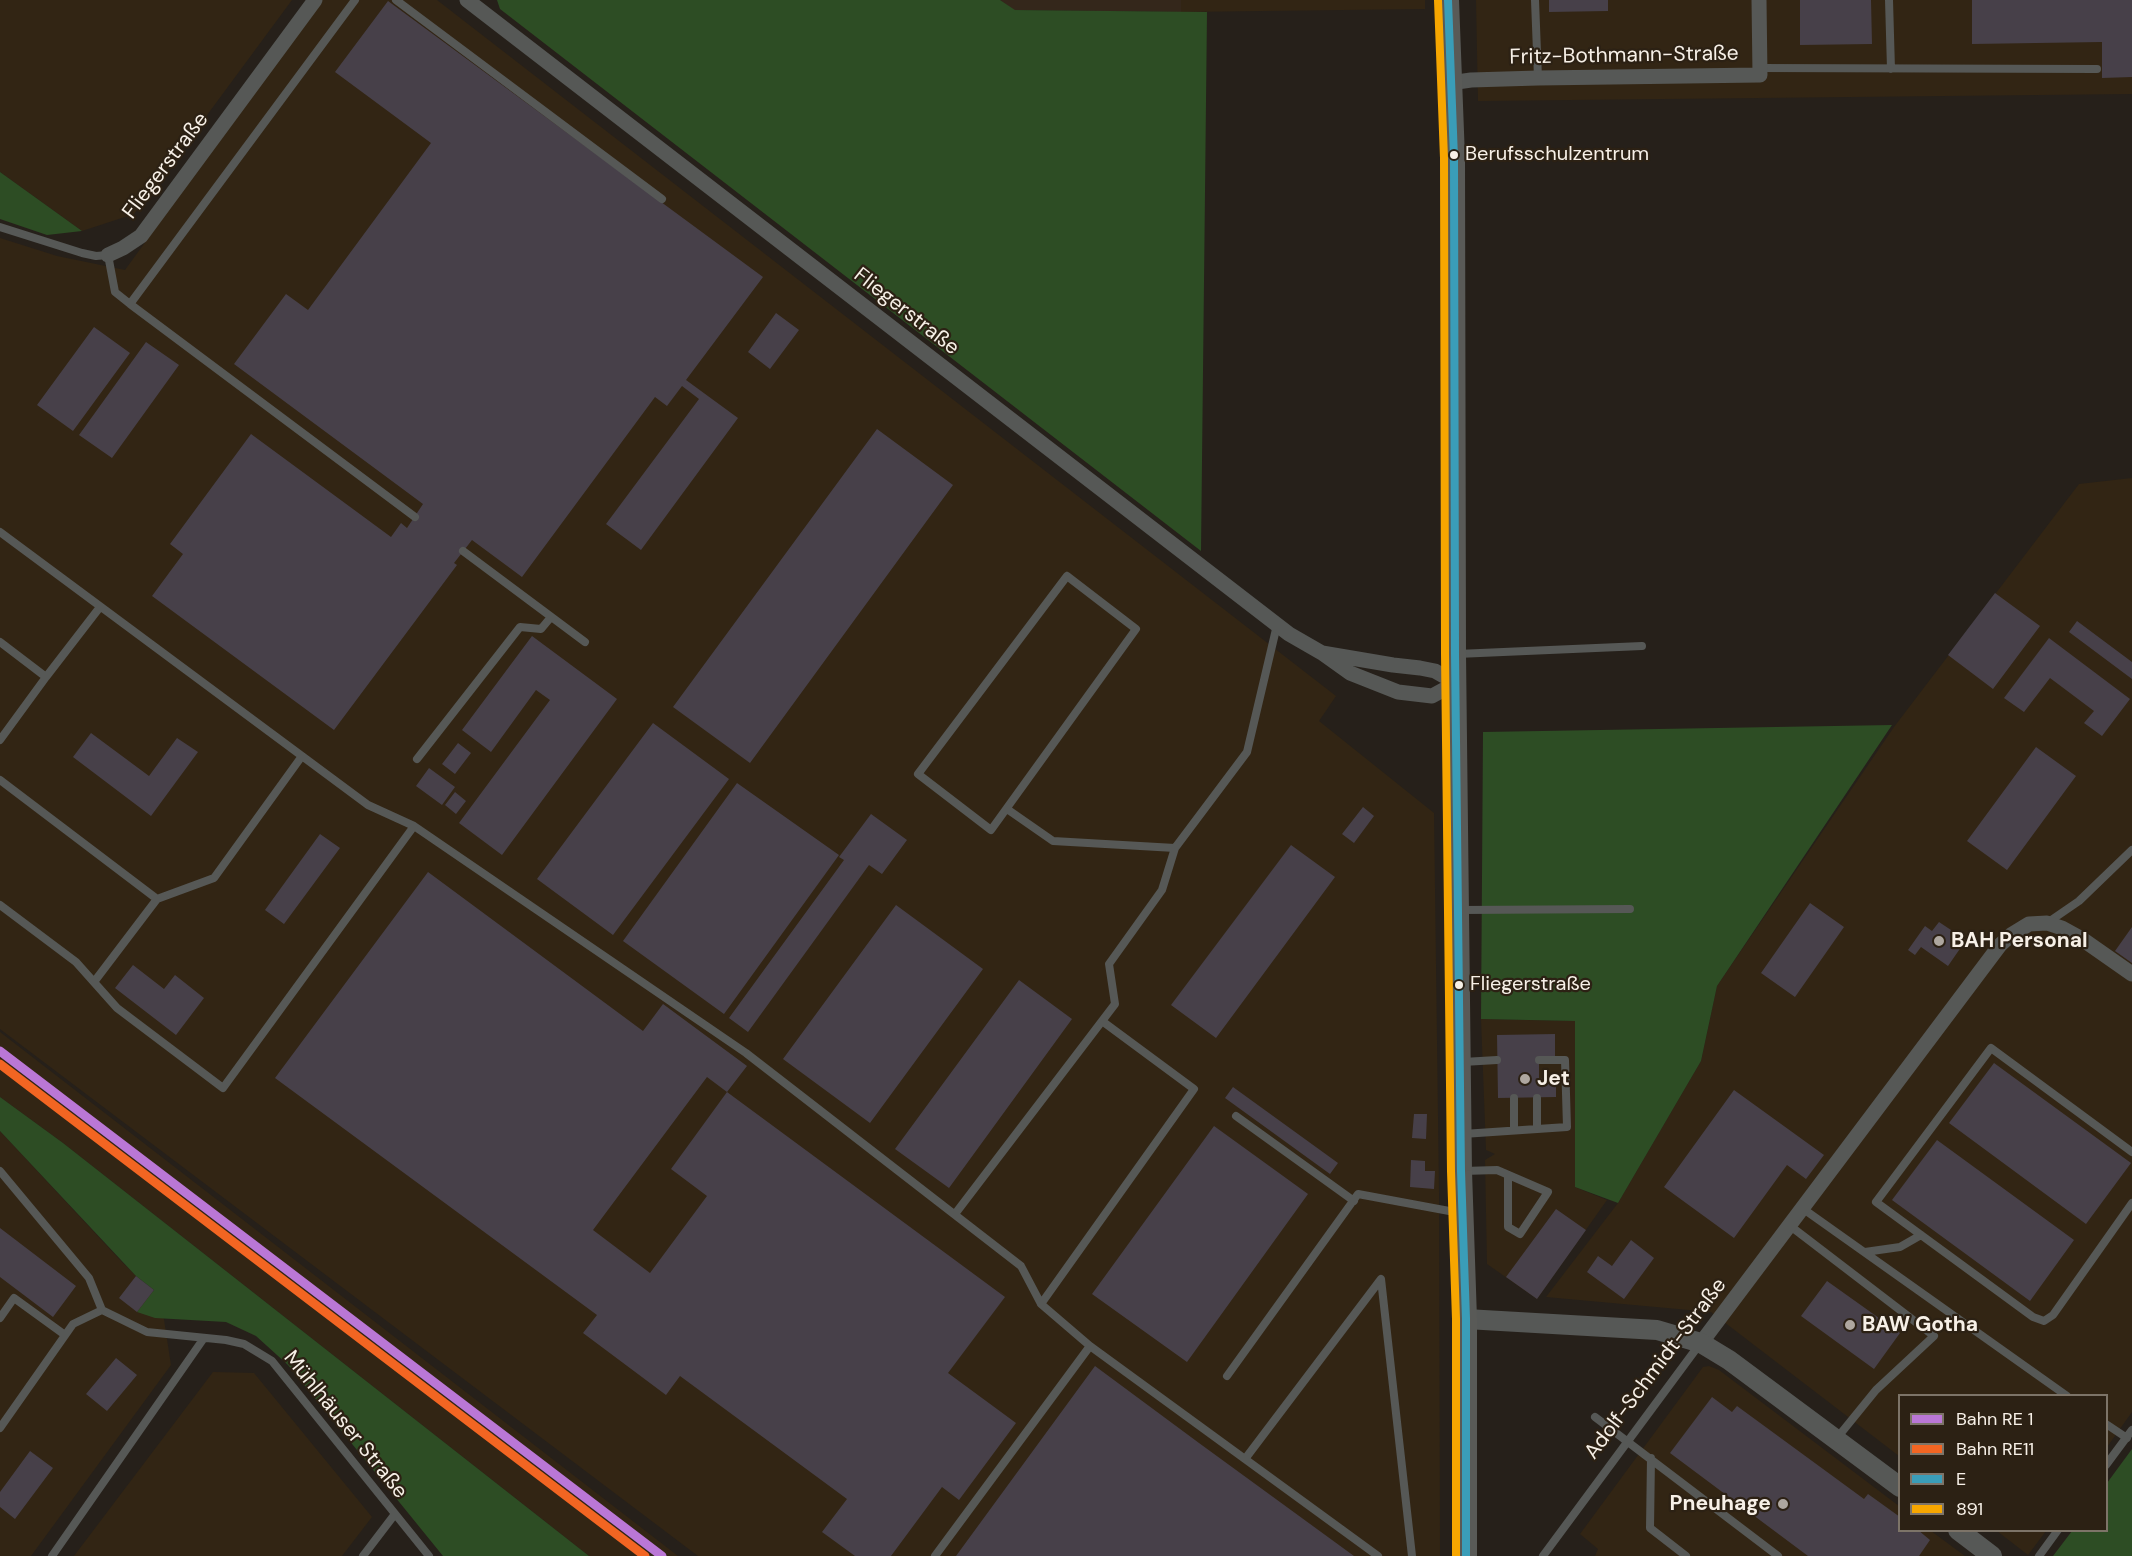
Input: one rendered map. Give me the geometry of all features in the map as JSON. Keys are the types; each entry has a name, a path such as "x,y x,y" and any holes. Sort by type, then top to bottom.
{"main road":[{"path":"1448,0 1454,148 1455,654 1461,1171 1466,1319 1466,1556"}],"street":[{"name":"Fliegerstraße","path":"108,255 141,236 315,0"},
{"name":"Fliegerstraße","path":"467,0 1277,625 1350,673 1405,693 1432,696 1456,683 1435,671 1322,653"},
{"name":"Fritz-Bothmann-Straße","path":"1450,83 1471,80 1538,78 1760,75 1759,0"},
{"path":"2048,923 2082,939 2132,975"},
{"name":"Adolf-Schmidt-Straße","path":"1701,1343 2000,945 2029,924 2048,923"},
{"path":"1466,1319 1658,1330 1701,1343 1729,1360 1898,1486"},
{"path":"1961,1532 1992,1556"}],"lane":[{"path":"130,304 354,0"},
{"path":"396,0 662,199"},
{"path":"1535,0 1538,78"},
{"path":"1889,0 1891,69"},
{"path":"1760,68 2097,69"},
{"path":"0,227 82,253 96,256 108,255 114,292 415,517"},
{"path":"0,532 368,805 414,825 746,1053 1021,1266 1041,1304 1090,1346 1378,1556"},
{"path":"463,551 585,642"},
{"path":"1066,576 1136,629 1007,809 991,830 918,774 1066,576"},
{"path":"0,740 100,607"},
{"path":"417,759 520,627 541,629 551,617"},
{"path":"955,1214 1115,1004 1109,964 1162,890 1175,848 1247,752 1277,625"},
{"path":"0,642 46,677"},
{"path":"1455,654 1642,646"},
{"path":"94,982 158,899 214,878 302,756"},
{"path":"0,780 158,899"},
{"path":"1007,809 1053,841 1175,848"},
{"path":"0,904 76,962 117,1008 223,1088 414,825"},
{"path":"2048,923 2079,901 2132,849"},
{"path":"1459,910 1630,909"},
{"path":"1041,1304 1194,1089 1102,1021"},
{"path":"2132,1152 1991,1048 1876,1202 2033,1317 2044,1321 2053,1315 2132,1203"},
{"path":"1460,1062 1497,1060"},
{"path":"1461,1134 1567,1127 1565,1060 1539,1060"},
{"path":"1514,1098 1515,1130"},
{"path":"1537,1098 1538,1129"},
{"path":"1236,1116 1354,1201"},
{"path":"1461,1171 1497,1170 1548,1192 1520,1234 1508,1227 1508,1175"},
{"path":"0,1172 89,1278 102,1310 73,1324 0,1428"},
{"path":"1227,1376 1358,1194 1462,1214"},
{"path":"1802,1208 2066,1394"},
{"path":"1789,1225 1934,1336 1876,1390 1836,1439"},
{"path":"1865,1252 1900,1247 1921,1235"},
{"path":"1245,1459 1381,1280 1412,1556"},
{"path":"0,1318 14,1298 65,1335"},
{"name":"Mühlhäuser Straße","path":"102,1310 147,1332 244,1344 272,1361 429,1556"},
{"path":"52,1556 204,1338"},
{"name":"Adolf-Schmidt-Straße","path":"1543,1556 1701,1343"},
{"path":"935,1556 1090,1346"},
{"path":"1595,1417 1778,1556"},
{"path":"2108,1425 2127,1438"},
{"path":"2108,1462 2132,1430"},
{"path":"1651,1458 1650,1528 1686,1556"},
{"path":"363,1556 395,1514"},
{"path":"2039,1556 2057,1532"}],"shaded area":[{"path":"0,0 292,0 134,214 82,231 0,172"},
{"path":"321,0 437,0 1336,696 1319,721 1434,813 1439,1192 1440,1556 698,1556 0,1029 0,238 57,256 125,270"},
{"path":"1000,0 1181,0 1181,12 1014,10"},
{"path":"1181,0 1425,0 1425,9 1181,12"},
{"path":"1476,0 2132,0 2132,94 1478,101"},
{"path":"2132,478 2132,1412 2108,1446 2108,1394 1898,1394 1898,1455 1711,1312 1546,1297 1618,1203 1701,1061 1717,986 1894,727 2079,484"},
{"path":"1481,1019 1575,1021 1575,1187 1607,1200 1537,1299 1487,1264 1485,1160 1495,1154 1486,1150"},
{"path":"0,1032 678,1556 589,1556 63,1143 0,1097"},
{"path":"0,1131 122,1262 161,1300 171,1365 31,1556 0,1556"},
{"path":"1709,1366 1719,1370 1898,1505 1898,1532 1932,1532 1965,1556 1595,1556 1598,1549 1580,1534 1703,1367"},
{"path":"213,1372 254,1373 372,1517 342,1556 74,1556"},
{"path":"1998,1532 2045,1532 2028,1555"}],"green space":[{"path":"497,0 1000,0 1015,10 1207,12 1201,551 500,9"},
{"path":"0,172 82,231 47,235 0,219"},
{"path":"1892,725 1717,986 1701,1061 1618,1203 1575,1187 1575,1021 1481,1019 1483,732"},
{"path":"0,1097 63,1143 589,1556 443,1556 288,1365 256,1336 226,1322 155,1318 137,1312 154,1290 136,1276 0,1131"},
{"path":"2132,1449 2132,1556 2053,1556 2071,1532 2108,1532 2108,1482"}],"building":[{"path":"1549,0 1608,0 1608,11 1549,12"},
{"path":"1800,0 1871,0 1872,44 1800,45"},
{"path":"1972,0 2132,0 2132,77 2102,78 2102,42 1972,44"},
{"path":"388,1 763,277 686,380 738,418 641,550 606,524 699,399 682,386 667,406 655,397 522,577 472,540 454,563 457,565 334,730 152,596 183,554 170,544 251,434 391,537 401,523 407,528 423,504 234,364 286,294 308,310 431,143 335,72"},
{"path":"776,313 799,330 770,369 748,352"},
{"path":"94,327 130,353 73,431 37,405"},
{"path":"146,342 179,365 112,458 79,435"},
{"path":"877,429 953,485 750,763 673,707"},
{"path":"1995,593 2040,626 1993,689 1948,655"},
{"path":"2077,621 2132,662 2132,679 2069,632"},
{"path":"532,636 617,699 502,855 459,823 550,700 536,690 491,752 462,730"},
{"path":"2049,638 2130,699 2102,736 2084,723 2094,711 2050,678 2024,712 2004,698"},
{"path":"653,723 729,779 613,935 537,879"},
{"path":"91,733 149,776 177,738 198,752 151,816 73,757"},
{"path":"458,743 471,753 455,774 442,764"},
{"path":"2036,747 2076,776 2007,870 1967,841"},
{"path":"429,768 455,787 442,805 416,786"},
{"path":"737,783 839,855 724,1014 623,941"},
{"path":"455,792 466,801 456,814 445,805"},
{"path":"1363,807 1374,816 1354,843 1342,834"},
{"path":"871,814 907,840 882,874 869,865 748,1032 729,1018 844,860 839,857"},
{"path":"320,834 340,848 284,924 265,910"},
{"path":"1291,845 1335,877 1216,1038 1171,1005"},
{"path":"428,872 643,1031 663,1004 747,1066 727,1092 1005,1297 948,1373 1016,1423 959,1500 942,1487 891,1556 855,1556 822,1532 847,1499 680,1376 666,1395 583,1333 597,1315 275,1078","holes":["707,1077 727,1092 671,1169 707,1196 650,1273 593,1230"]},
{"path":"1810,903 1844,927 1795,997 1761,973"},
{"path":"896,905 983,969 870,1123 783,1059"},
{"path":"1939,922 1966,940 1948,966 1921,947 1915,955 1908,950 1925,926 1932,931"},
{"path":"2132,927 2132,963 2115,951"},
{"path":"133,965 164,989 175,975 204,998 176,1035 115,988"},
{"path":"1019,980 1072,1019 949,1188 895,1149"},
{"path":"1555,1034 1555,1056 1539,1056 1539,1078 1556,1078 1556,1097 1498,1098 1497,1035"},
{"path":"1994,1063 2131,1163 2086,1224 1949,1123"},
{"path":"1233,1087 1338,1163 1330,1174 1225,1098"},
{"path":"1734,1090 1824,1155 1806,1179 1787,1165 1734,1238 1664,1187"},
{"path":"1414,1114 1427,1114 1426,1139 1412,1138"},
{"path":"1214,1126 1308,1194 1187,1362 1092,1294"},
{"path":"1937,1140 2074,1240 2030,1301 1892,1200"},
{"path":"1411,1160 1425,1161 1425,1171 1435,1171 1434,1189 1410,1187"},
{"path":"1556,1209 1586,1230 1537,1299 1506,1277"},
{"path":"0,1228 76,1286 53,1317 0,1277"},
{"path":"1631,1240 1654,1258 1624,1299 1587,1272 1598,1256 1612,1266"},
{"path":"136,1276 154,1290 137,1312 119,1298"},
{"name":"BAW Gotha","path":"1827,1281 1900,1333 1874,1369 1801,1316"},
{"path":"116,1358 137,1375 107,1411 86,1394"},
{"path":"1095,1366 1199,1443 1354,1556 956,1556"},
{"path":"1712,1397 1732,1412 1737,1406 1864,1499 1868,1494 1898,1516 1898,1532 1920,1532 1930,1540 1919,1556 1808,1556 1670,1453"},
{"path":"30,1451 53,1468 15,1519 0,1507 0,1492"}],"transit line":[{"name":"891","path":"1438,0 1444,158 1445,654 1451,1171 1456,1319 1456,1556"},
{"name":"E","path":"1448,0 1454,158 1455,654 1461,1171 1466,1319 1466,1556"},
{"path":"0,1051 662,1556"}],"rail line":[{"name":"RE11","path":"0,1064 645,1556"}],"place":[{"name":"Berufsschulzentrum","path":"1454,155"},
{"name":"BAH Personal","path":"1939,941"},
{"name":"Fliegerstraße","path":"1459,985"},
{"name":"Jet","path":"1525,1079"},
{"name":"BAW Gotha","path":"1850,1325"},
{"name":"Pneuhage","path":"1783,1504"}]}
